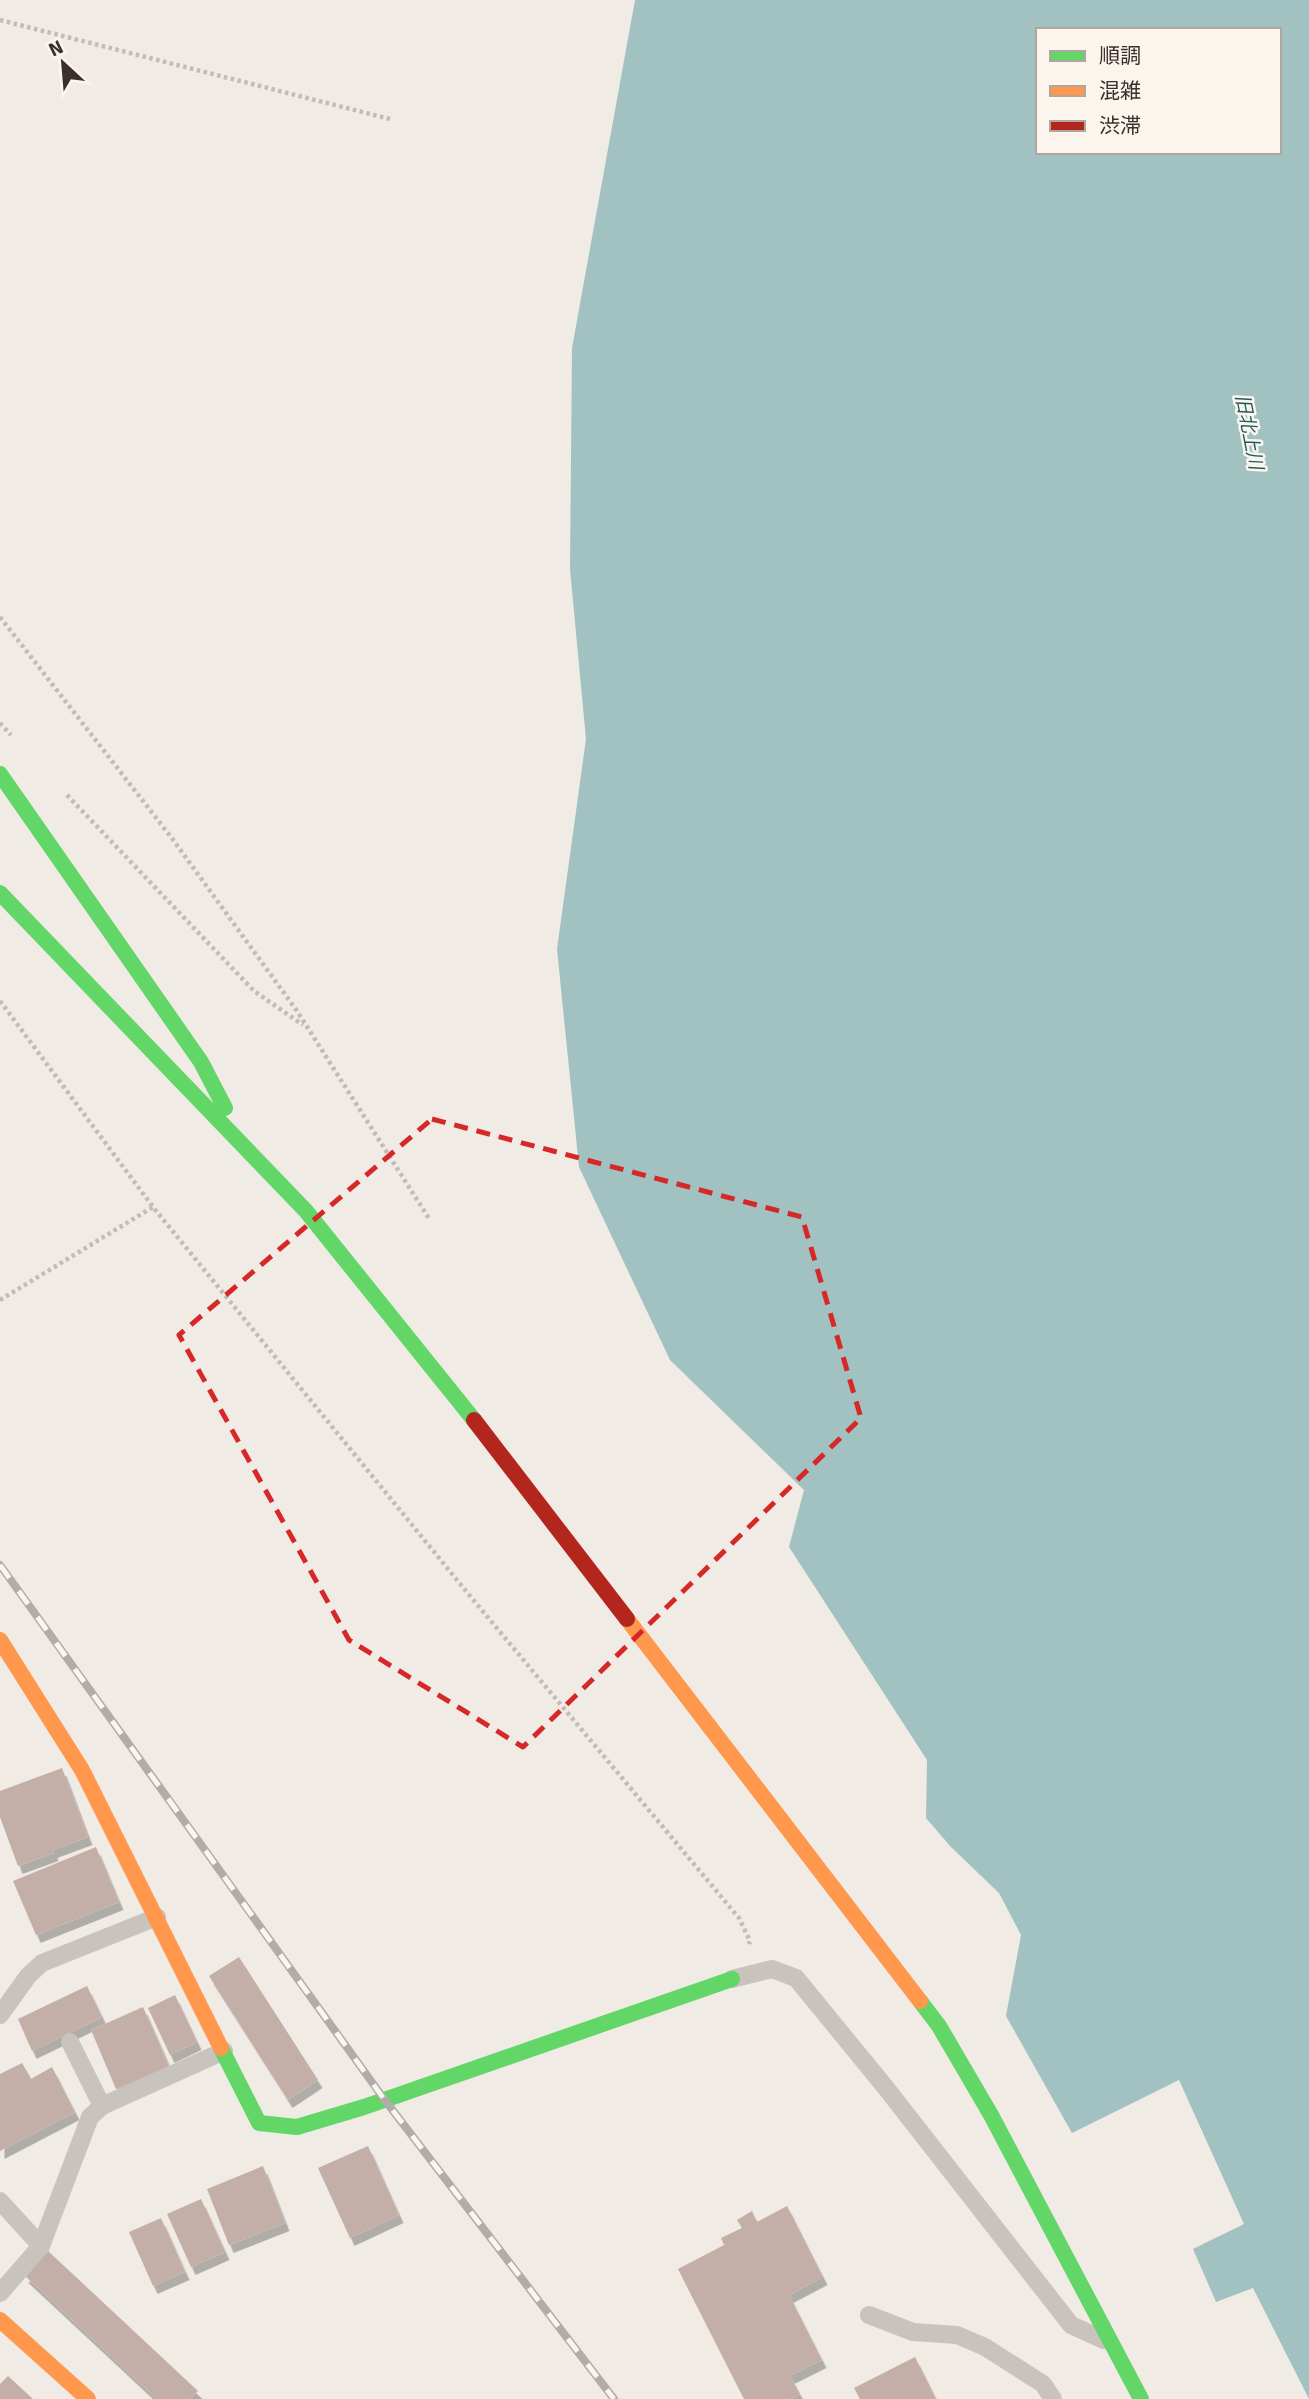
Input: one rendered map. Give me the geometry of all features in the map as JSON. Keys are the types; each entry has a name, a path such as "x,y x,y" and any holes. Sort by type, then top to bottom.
{"street":[{"path":"0,774 201,1062 246,1147"},
{"path":"0,893 306,1211 497,1449 939,2026 991,2115 1141,2399"},
{"path":"0,1640 82,1770 259,2123 296,2127 364,2107 732,1979"},
{"path":"0,2320 88,2399"}],"lane":[{"path":"0,2015 28,1976 42,1964 157,1917"},
{"path":"732,1979 772,1969 796,1978 886,2088 1071,2326 1112,2343"},
{"path":"70,2042 102,2106"},
{"path":"0,2293 41,2246 90,2118 102,2106 224,2051"},
{"path":"0,2201 41,2246"},
{"path":"869,2315 913,2332 957,2335 985,2347 1042,2384 1053,2399"}],"path":[{"path":"0,20 390,119"},
{"path":"0,617 171,837 307,1027 430,1220"},
{"path":"0,723 19,743"},
{"path":"66,795 254,991 307,1027"},
{"path":"0,1001 153,1207 470,1596 739,1918 750,1941 732,1979"},
{"path":"0,1300 153,1207"}],"highlighted area":[{"path":"432,1119 802,1217 861,1418 523,1747 349,1640 179,1335"}],"water":[{"name":"旧北上川","path":"635,0 1309,0 1309,2399 1253,2288 1216,2302 1193,2249 1244,2224 1179,2080 1072,2133 1006,2016 1021,1935 999,1893 951,1847 926,1818 927,1760 789,1547 804,1490 670,1360 579,1167 557,949 586,739 570,569 572,348"}],"building":[{"path":"62,1768 88,1837 18,1866 0,1817 0,1791"},
{"path":"96,1847 119,1902 36,1935 13,1881"},
{"path":"239,1957 318,2080 288,2100 209,1976"},
{"path":"87,1986 102,2017 32,2051 18,2019"},
{"path":"175,1995 197,2042 170,2055 148,2008"},
{"path":"143,2007 169,2066 116,2089 91,2030"},
{"path":"22,2063 31,2079 52,2067 75,2112 0,2151 0,2074"},
{"path":"368,2146 399,2215 350,2238 318,2168"},
{"path":"263,2166 285,2223 229,2245 207,2189"},
{"path":"201,2199 225,2252 191,2267 167,2214"},
{"path":"787,2206 823,2277 789,2295 822,2360 790,2376 800,2394 791,2399 744,2399 678,2269 724,2245 721,2238 742,2228 737,2220 752,2211 757,2222"},
{"path":"161,2218 185,2272 153,2286 129,2232"},
{"path":"47,2250 198,2391 190,2399 157,2399 24,2275"},
{"path":"915,2357 936,2399 860,2399 854,2388"},
{"path":"8,2376 33,2399 0,2399 0,2384"}],"railway":[{"path":"0,1565 384,2099 614,2399"}],"traffic: fast":[{"path":"0,774 201,1062 225,1108"},
{"path":"0,893 306,1211 474,1420"},
{"path":"221,2048 259,2123 297,2127 364,2107 732,1979"},
{"path":"920,2001 939,2026 991,2115 1141,2399"}],"traffic: slow":[{"path":"627,1619 920,2001"},
{"path":"0,1640 82,1770 221,2048"},
{"path":"0,2320 88,2399"}],"traffic: jam":[{"path":"474,1420 627,1619"}]}
